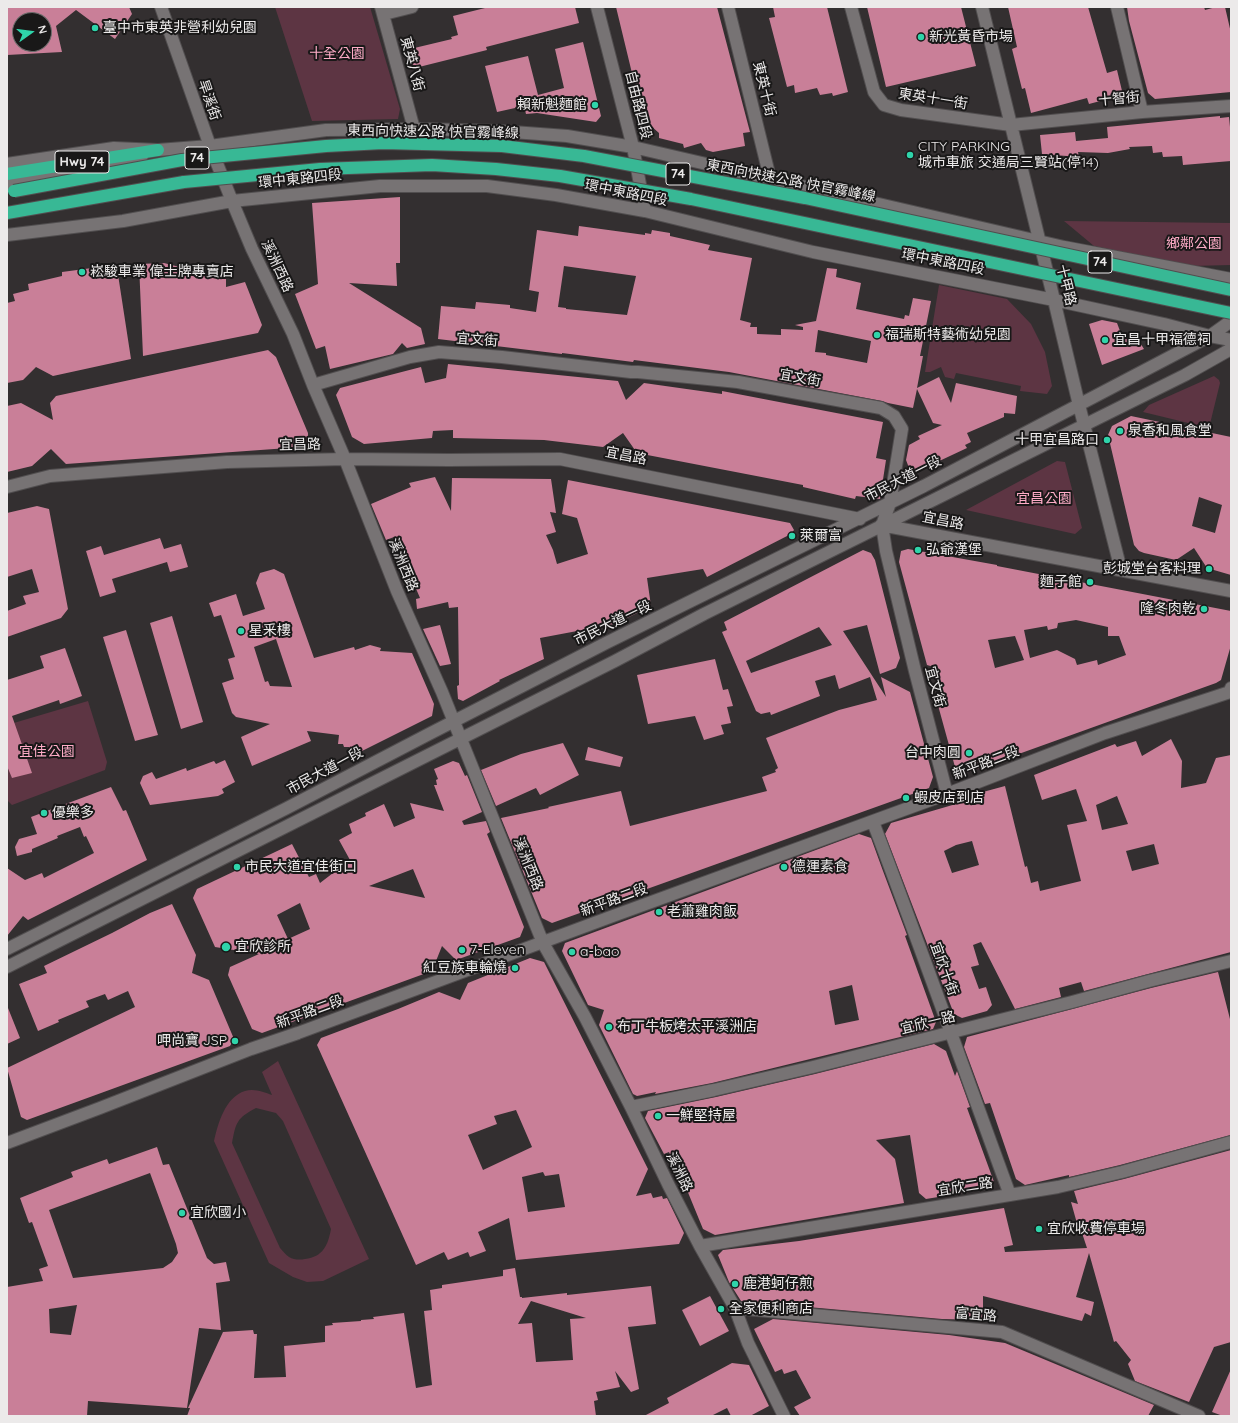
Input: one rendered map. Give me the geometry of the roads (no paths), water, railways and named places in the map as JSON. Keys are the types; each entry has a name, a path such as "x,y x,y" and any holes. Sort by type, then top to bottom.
{"highway":[{"name":"東西向快速公路 快官霧峰線","path":"7,192 182,160 311,147 383,143 502,146 584,156 804,198 1231,290"},
{"name":"Hwy 74","path":"7,174 158,150"},
{"name":"74","path":"7,213 184,182 320,169 432,165 496,169 560,176 691,198 1231,313"}],"street":[{"name":"旱溪街","path":"161,7 210,146 232,201"},
{"path":"383,10 412,7"},
{"name":"自由路四段","path":"597,7 634,147 646,211"},
{"name":"東英十街","path":"728,7 770,178"},
{"name":"東英十一街","path":"851,7 874,92 884,105 901,110 1011,125"},
{"name":"十甲路","path":"982,7 1079,405 1121,570"},
{"path":"1117,7 1142,112"},
{"name":"東英八街","path":"383,10 414,129"},
{"name":"十智街","path":"1011,125 1142,112 1231,106"},
{"path":"7,164 114,148 158,150 210,146 326,130 414,129 499,131 560,136 634,147 1064,247 1231,279"},
{"path":"7,184 109,167 158,150"},
{"name":"環中東路四段","path":"7,235 123,221 232,201 380,186 486,186 556,195 646,211 813,252 1054,300 1231,340"},
{"name":"溪洲西路","path":"232,201 252,249 293,334 345,459 397,591 453,721 543,943"},
{"name":"市民大道一段","path":"7,948 287,808 606,643 890,503 1210,336 1231,321"},
{"path":"7,967 614,661 710,611 1185,375 1231,349"},
{"name":"宜文街","path":"313,385 410,357 439,352 502,357 631,372 738,382 881,408 894,416 902,429 890,503 882,525 886,551 947,794"},
{"name":"宜昌路","path":"7,487 56,475 227,462 345,459 560,459 858,518 882,525 1231,592"},
{"name":"新平路二段","path":"7,1143 251,1048 298,1033 543,943 600,920 873,822 1105,733 1230,692 1231,688"},
{"name":"宜欣十街","path":"873,822 1010,1195"},
{"name":"溪洲路","path":"543,943 585,1017 668,1184 700,1246 735,1308 748,1343 784,1416"},
{"name":"宜欣一路","path":"631,1107 714,1090 951,1034 1149,981 1231,961"},
{"name":"宜欣二路","path":"700,1246 1070,1184 1129,1170 1231,1142"},
{"name":"富宜路","path":"735,1308 1002,1332 1199,1416"}],"place":[{"name":"臺中市東英非營利幼兒園","path":"95,28"},
{"name":"新光黃昏市場","path":"921,37"},
{"name":"賴新魁麵館","path":"595,105"},
{"name":"CITY PARKING 城市車旅 交通局三賢站(停14)","path":"910,155"},
{"name":"崧駿車業 偉士牌專賣店","path":"82,272"},
{"name":"福瑞斯特藝術幼兒園","path":"877,335"},
{"name":"宜昌十甲福德祠","path":"1105,340"},
{"name":"泉香和風食堂","path":"1120,431"},
{"name":"十甲宜昌路口","path":"1107,440"},
{"name":"萊爾富","path":"792,536"},
{"name":"弘爺漢堡","path":"918,550"},
{"name":"彭城堂台客料理","path":"1209,569"},
{"name":"麵子館","path":"1090,582"},
{"name":"隆冬肉乾","path":"1204,609"},
{"name":"星釆樓","path":"241,631"},
{"name":"台中肉圓","path":"969,753"},
{"name":"蝦皮店到店","path":"906,798"},
{"name":"優樂多","path":"44,813"},
{"name":"市民大道宜佳街口","path":"237,867"},
{"name":"德運素食","path":"784,867"},
{"name":"老蕭雞肉飯","path":"659,912"},
{"name":"宜欣診所","path":"226,947"},
{"name":"7-Eleven","path":"462,950"},
{"name":"a-bao","path":"572,952"},
{"name":"紅豆族車輪燒","path":"515,968"},
{"name":"布丁牛板烤太平溪洲店","path":"609,1027"},
{"name":"呷尚寶 JSP","path":"235,1041"},
{"name":"一鮮堅持屋","path":"658,1116"},
{"name":"宜欣國小","path":"182,1213"},
{"name":"宜欣收費停車場","path":"1039,1229"},
{"name":"鹿港蚵仔煎","path":"735,1284"},
{"name":"全家便利商店","path":"721,1309"}],"park label":[{"name":"十全公園","path":"337,54"},
{"name":"鄉鄰公園","path":"1194,244"},
{"name":"宜昌公園","path":"1044,499"},
{"name":"宜佳公園","path":"47,752"}]}
